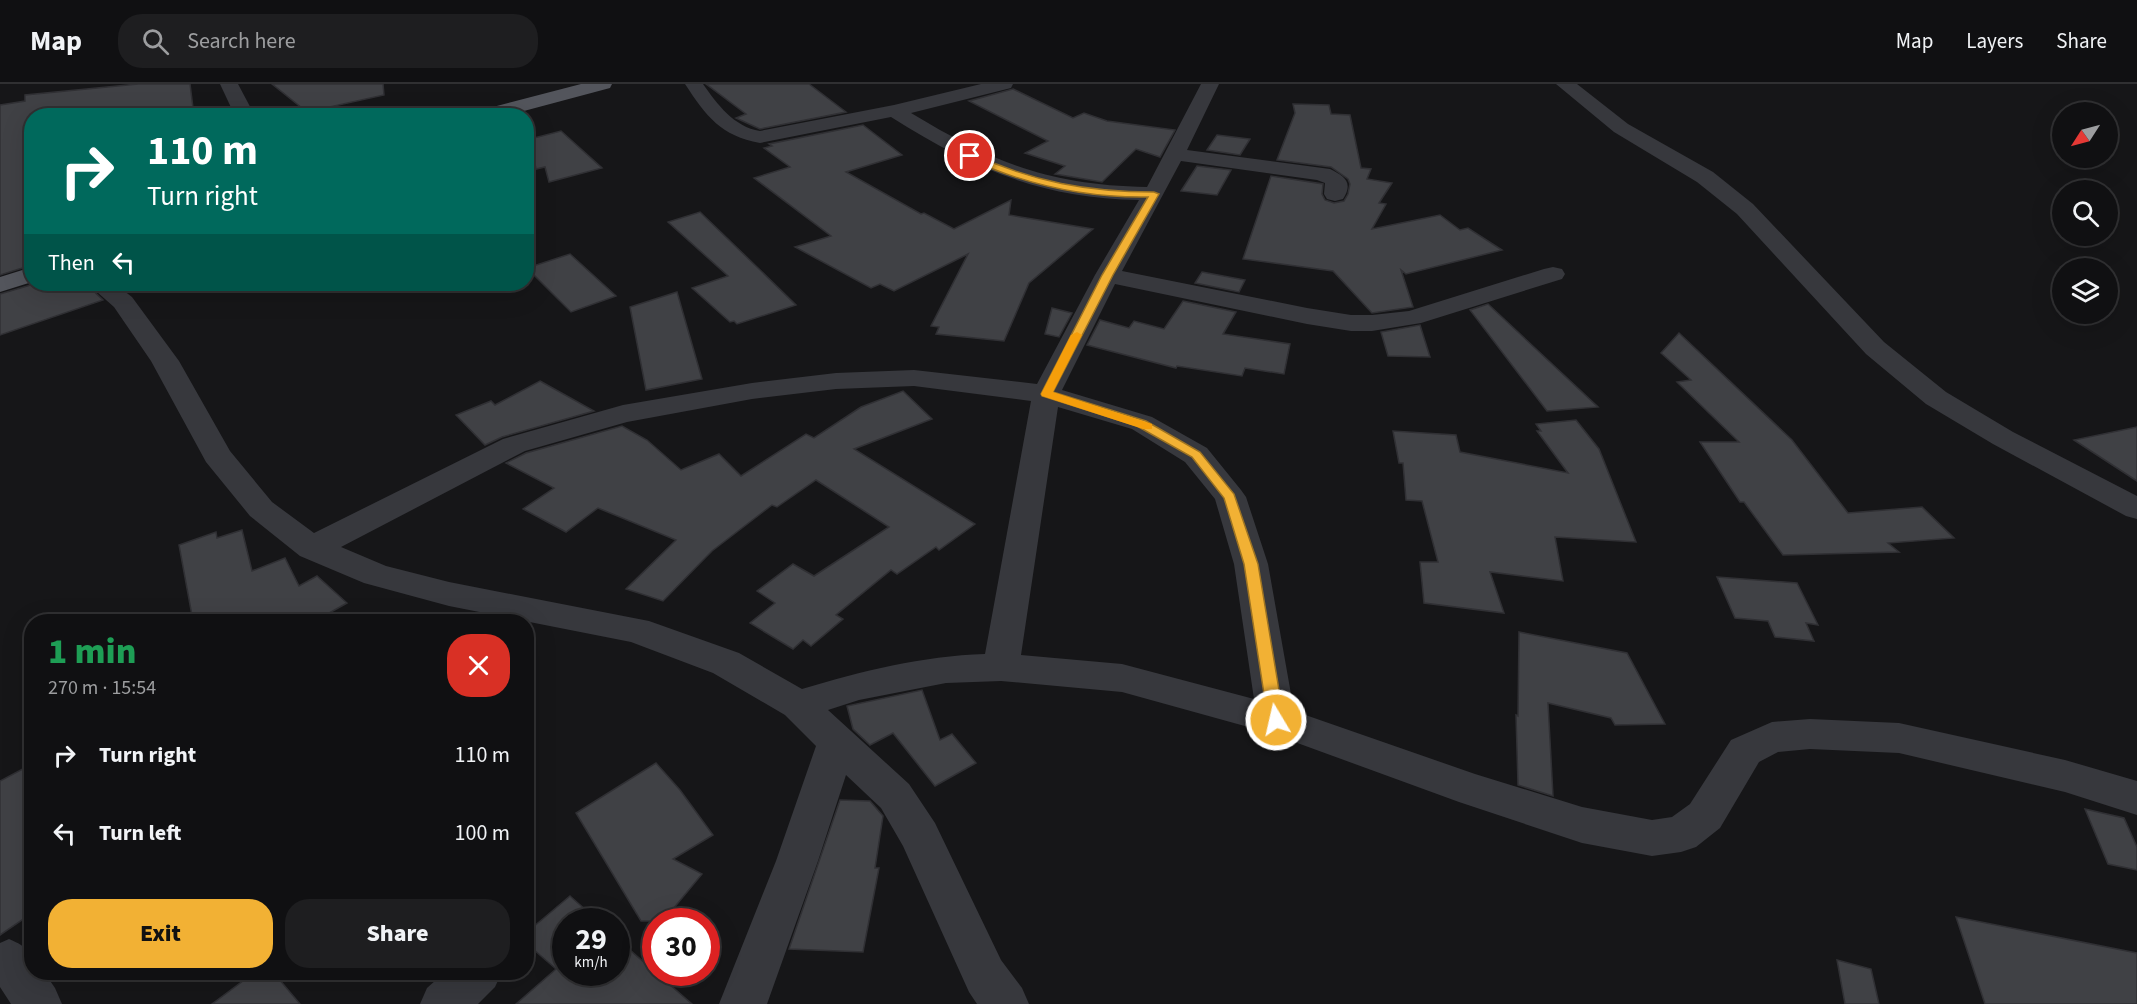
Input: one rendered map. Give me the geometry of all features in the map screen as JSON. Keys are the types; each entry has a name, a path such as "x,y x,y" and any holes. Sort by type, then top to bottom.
{"main road":[{"path":"512,108 603,84"},
{"path":"0,285 24,276"}],"street":[{"path":"229,84 241,108"},
{"path":"694,84 706,102 722,119 734,130 748,136 780,134 894,111 1004,84"},
{"path":"1001,667 1046,394 1107,275 1154,194 1210,84"},
{"path":"1565,84 1621,128 1705,177 1745,209 1875,348 1936,398 2003,438 2137,509"},
{"path":"894,111 970,156 1003,171 1042,184 1112,195 1154,194"},
{"path":"1174,154 1322,174 1336,180 1335,194"},
{"path":"1107,275 1306,316 1372,323 1412,318 1553,274"},
{"path":"109,291 123,302 165,361 217,455 261,508 312,548 376,575 449,594 636,630 726,663 798,705 895,796 920,836 985,976 1005,1004"},
{"path":"312,548 514,445 623,414 752,391 837,381 914,378 1046,394 1142,423 1196,454 1230,497 1251,564 1276,720"},
{"path":"798,705 859,686 946,669 1001,667 1122,678 1276,720 1473,790 1582,825 1652,838 1681,834 1705,816 1745,751 1772,737 1810,734 1899,738 2065,776 2137,798"},
{"path":"743,1004 797,861 837,741"},
{"path":"9,961 38,1004"},
{"path":"444,1004 470,980"}],"building":[{"path":"138,84 190,84 193,108 24,108 24,268 0,275 0,105 25,101 25,95"},
{"path":"272,84 383,84 384,95 325,108 302,108"},
{"path":"706,84 809,84 846,112 760,129 736,118 746,114"},
{"path":"1013,89 1073,118 1084,113 1107,121 1175,130 1160,157 1136,149 1102,182 1055,174 1065,166 1025,153 1048,141 969,101"},
{"path":"1293,104 1329,105 1331,114 1350,115 1361,168 1371,169 1367,179 1392,183 1379,203 1386,204 1372,229 1440,215 1460,230 1468,228 1502,250 1406,274 1401,270 1413,307 1372,313 1333,271 1243,259 1271,176 1323,184 1322,194 1325,200 1334,203 1344,201 1348,194 1350,184 1348,179 1331,167 1277,160 1295,113"},
{"path":"863,125 902,155 846,172 921,214 924,213 954,229 1011,200 1009,215 1093,229 1029,283 1004,341 936,334 939,327 931,326 968,254 894,291 880,284 871,288 795,247 831,236 754,178 790,167 764,148 772,146 769,144"},
{"path":"561,131 602,168 549,182 545,167 536,169 534,138"},
{"path":"1217,135 1250,139 1240,155 1207,150"},
{"path":"1197,166 1231,170 1217,195 1181,191"},
{"path":"700,212 796,305 737,324 734,321 730,322 692,288 728,276 668,222"},
{"path":"570,254 616,296 571,312 534,275 534,266"},
{"path":"1202,272 1245,280 1239,292 1195,283"},
{"path":"24,287 24,291 93,291 103,300 0,335 0,294"},
{"path":"677,292 702,379 646,390 630,307"},
{"path":"1183,301 1236,312 1223,334 1290,344 1284,374 1245,368 1242,376 1177,366 1176,368 1087,345 1100,320 1129,328 1134,321 1164,329"},
{"path":"1488,304 1598,407 1547,411 1470,310"},
{"path":"1052,308 1072,313 1059,337 1045,334"},
{"path":"1420,325 1430,357 1388,356 1381,332"},
{"path":"1679,333 1792,440 1848,513 1922,507 1954,538 1888,543 1899,552 1783,555 1744,502 1740,502 1700,442 1739,442 1677,382 1691,380 1661,353"},
{"path":"540,381 594,411 502,437 485,445 456,415 491,401 495,405"},
{"path":"903,391 932,419 854,449 975,524 939,550 936,547 897,574 891,570 836,615 843,619 811,646 803,640 793,649 750,623 775,603 757,591 793,564 814,576 889,527 816,480 777,507 772,505 712,551 663,601 626,589 676,540 598,508 566,532 523,509 554,488 506,463 526,453 622,426 647,440 681,470 719,454 741,476 806,434 814,438 861,407"},
{"path":"1576,420 1599,449 1636,542 1555,537 1563,581 1490,572 1504,613 1424,603 1420,562 1438,562 1422,501 1406,500 1403,463 1399,463 1393,431 1456,435 1460,452 1568,473 1537,431 1541,431 1536,424"},
{"path":"2137,427 2137,481 2074,440"},
{"path":"242,530 252,571 285,558 299,586 317,576 347,603 327,614 192,614 179,545 216,532 217,538"},
{"path":"1717,577 1797,583 1818,625 1806,623 1814,641 1775,637 1768,621 1735,618"},
{"path":"1519,632 1627,653 1665,724 1615,725 1611,718 1548,703 1553,796 1518,785 1516,715 1518,716"},
{"path":"922,690 940,740 952,734 976,763 935,786 893,733 870,745 853,729 847,706"},
{"path":"656,763 680,790 713,835 673,859 702,874 674,908 642,908 641,921 576,813"},
{"path":"24,768 24,918 0,935 0,781"},
{"path":"840,800 870,801 883,816 875,868 879,868 863,952 789,949"},
{"path":"2085,809 2124,818 2137,847 2137,870 2108,864"},
{"path":"570,896 583,908 556,908"},
{"path":"552,911 552,966 534,950 534,926"},
{"path":"1956,917 2137,953 2137,1004 1985,1004"},
{"path":"630,950 642,961 642,986 671,986 692,1004 516,1004 552,972 552,986 630,986"},
{"path":"1837,960 1871,969 1879,1004 1845,1004"},
{"path":"244,980 280,980 300,1004 212,1004"}],"slow traffic":[{"path":"1077,335 1046,394 1142,423 1148,427"}],"route":[{"path":"970,156 1003,171 1042,184 1112,195 1154,194 1107,275 1046,394 1142,423 1196,454 1230,497 1251,564 1276,720"}]}
